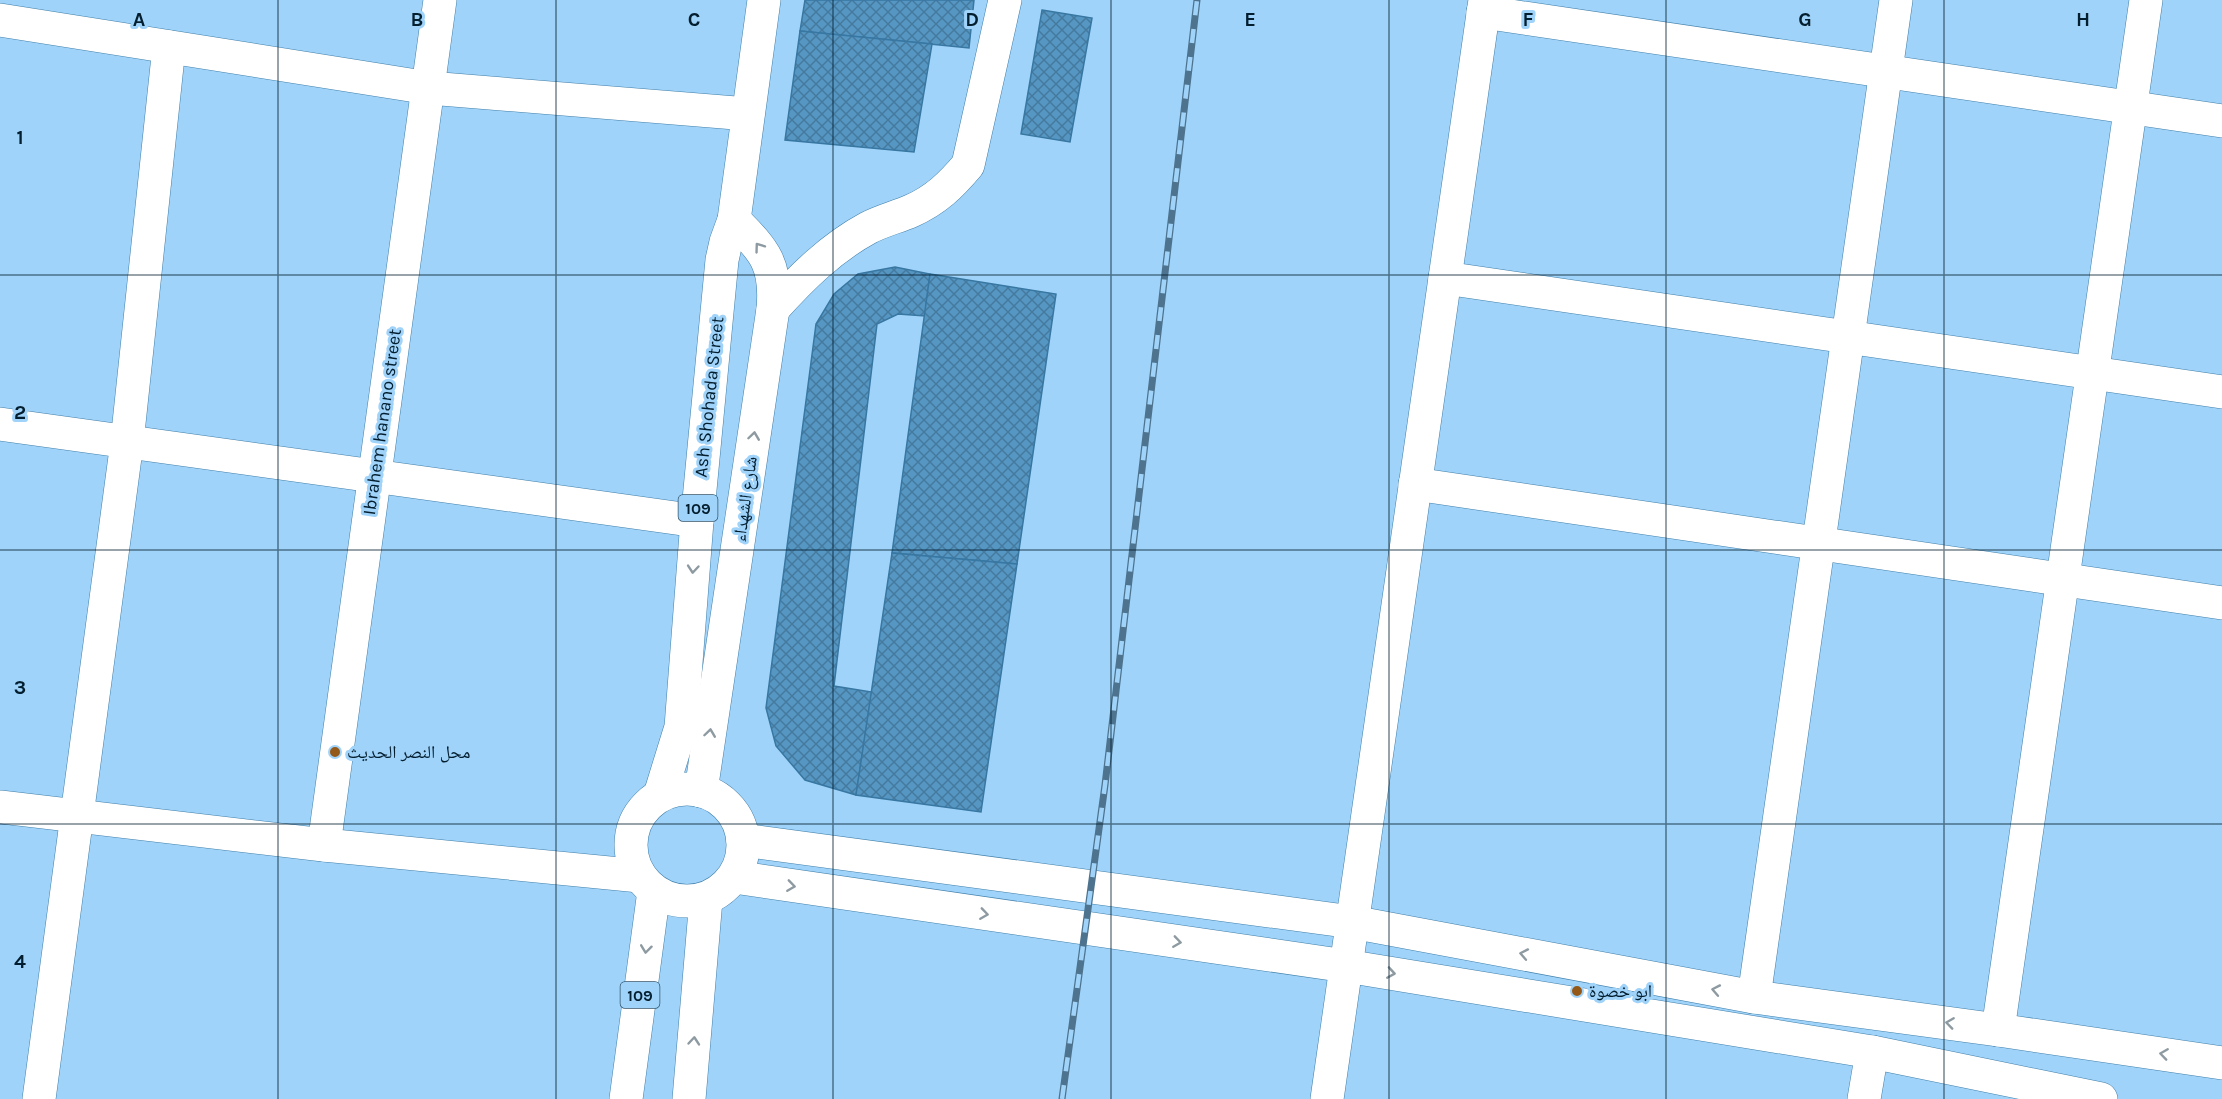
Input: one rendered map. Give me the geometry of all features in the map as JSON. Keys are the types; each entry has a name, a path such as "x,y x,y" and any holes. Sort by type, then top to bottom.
{"street":[{"name":"Ibrahem hanano street","path":"324,845 440,0"},
{"name":"Ash Shohada Street","path":"660,795 681,727 697,521 722,260 735,220 764,0"},
{"path":"773,309 794,285 843,244 869,227 913,210 938,197 968,165 1005,0"},
{"path":"1754,997 1896,0"},
{"path":"1998,1030 2146,0"},
{"path":"1327,1099 1484,6 1886,71 2222,121"},
{"path":"0,20 429,87 748,114"},
{"path":"39,1099 127,442 169,47"},
{"name":"شارع الشهداء","path":"702,791 775,287 769,262 756,242 735,220"},
{"path":"1445,278 2222,392"},
{"path":"0,424 697,521"},
{"path":"1415,484 2222,603"},
{"path":"687,789 702,791 722,801 736,818 743,840 741,860 734,877 722,890 705,899 688,902 670,899 647,884 632,859 630,840 635,822 645,806 660,795 687,789"},
{"path":"0,807 647,884"},
{"path":"743,840 1352,922 1754,997 2222,1063"},
{"path":"734,877 1346,966 1872,1052 2101,1099"},
{"name":"109","path":"626,1099 647,884"},
{"path":"689,1099 705,899"},
{"path":"1864,1099 1872,1052"}],"building":[{"path":"805,0 974,0 969,48 800,31"},
{"path":"1042,10 1092,18 1070,142 1021,134"},
{"path":"800,31 932,44 914,152 785,140"},
{"path":"895,267 930,274 925,316 898,314 877,324 834,686 872,692 856,795 805,780 776,746 766,708 816,324 834,294 858,274"},
{"path":"930,274 1056,294 1017,564 892,553"},
{"path":"892,553 1017,564 981,812 856,795"}],"railway":[{"path":"1062,1099 1105,785 1197,0"}],"place":[{"name":"محل النصر الحديث","path":"335,752"},
{"name":"ابو خصوة","path":"1577,991"}]}
